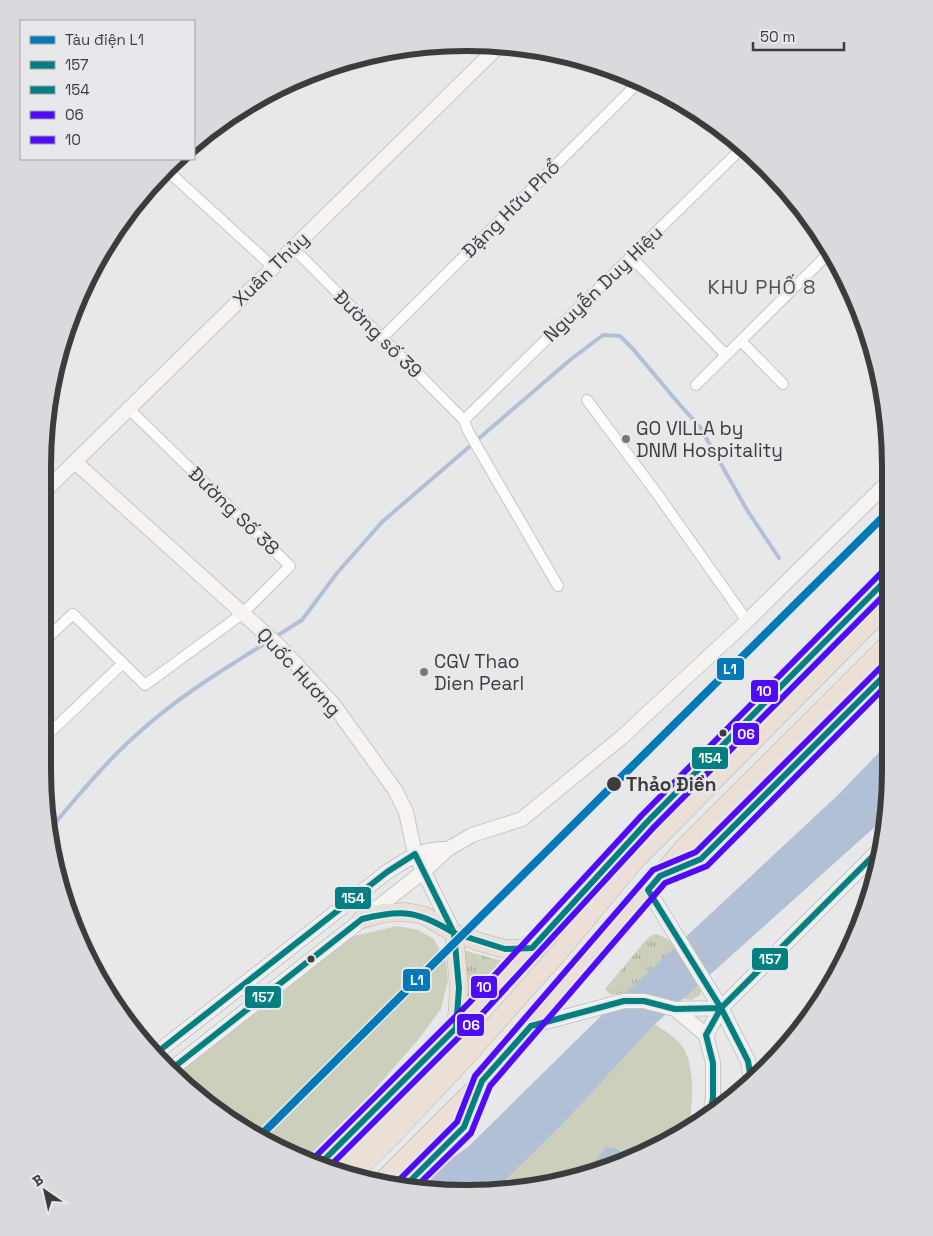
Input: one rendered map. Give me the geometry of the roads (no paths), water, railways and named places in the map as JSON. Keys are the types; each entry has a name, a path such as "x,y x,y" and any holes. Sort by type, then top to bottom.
{"highway":[{"path":"355,1170 381,1125 456,1028 648,821 882,584"},
{"path":"381,1125 466,1058 561,950 634,861 882,611"},
{"path":"386,1177 482,1081 686,844 882,650"},
{"path":"660,876 700,859 882,679"},
{"path":"362,919 384,913 406,912 423,916 454,933 505,949 561,950"},
{"path":"454,933 459,988 455,1047"},
{"path":"340,1165 455,1047 534,960 561,950"},
{"path":"464,1127 482,1081"}],"main road":[{"name":"Xuân Thủy","path":"51,485 493,52"},
{"name":"Quốc Hương","path":"74,462 280,647 333,704 395,790 406,812 415,854 454,933"},
{"path":"176,1066 424,871 448,849 472,834 522,819 622,736 747,621 882,488"},
{"path":"160,1050 387,872 415,854 448,849"},
{"path":"706,1035 721,1008 873,857"},
{"path":"648,890 721,1008 748,1061 750,1073"},
{"path":"531,1026 624,1001 644,1001 675,1009 721,1008"},
{"path":"675,1009 706,1035 713,1063 712,1104"},
{"path":"326,1160 381,1125"},
{"path":"410,1181 464,1127"}],"street":[{"name":"Đặng Hữu Phổ","path":"382,338 634,87"},
{"name":"Nguyễn Duy Hiệu","path":"464,420 738,153"},
{"path":"172,174 273,267"},
{"name":"Đường số 39","path":"293,248 464,420"},
{"path":"631,256 726,355"},
{"path":"696,385 825,257"},
{"path":"741,341 783,384"},
{"path":"587,400 658,495 747,621"},
{"name":"Đường Số 38","path":"129,408 290,566 242,614"},
{"path":"464,420 468,431 558,586"},
{"path":"51,635 73,614 145,685 242,614"},
{"path":"51,731 123,663"}],"water":[{"path":"882,749 881,797 878,824 655,1024 562,1125 502,1183 466,1185 427,1183 434,1171 468,1147 602,1015 839,794"},
{"path":"606,1147 616,1148 622,1153 621,1155 592,1166"}],"waterway":[{"path":"275,637 302,620 337,573 382,522 570,360 603,335 620,336 700,427 747,510 779,558"},
{"path":"55,823 102,769 150,722 199,686 269,641"}],"metro line":[{"name":"L1","path":"264,1132 882,518"}],"place":[{"name":"GO VILLA by DNM Hospitality","path":"626,439"},
{"name":"CGV Thao Dien Pearl","path":"424,672"},
{"name":"Thảo Điền","path":"614,784"}],"district":[{"name":"KHU PHỐ 8","path":"762,287"}]}
